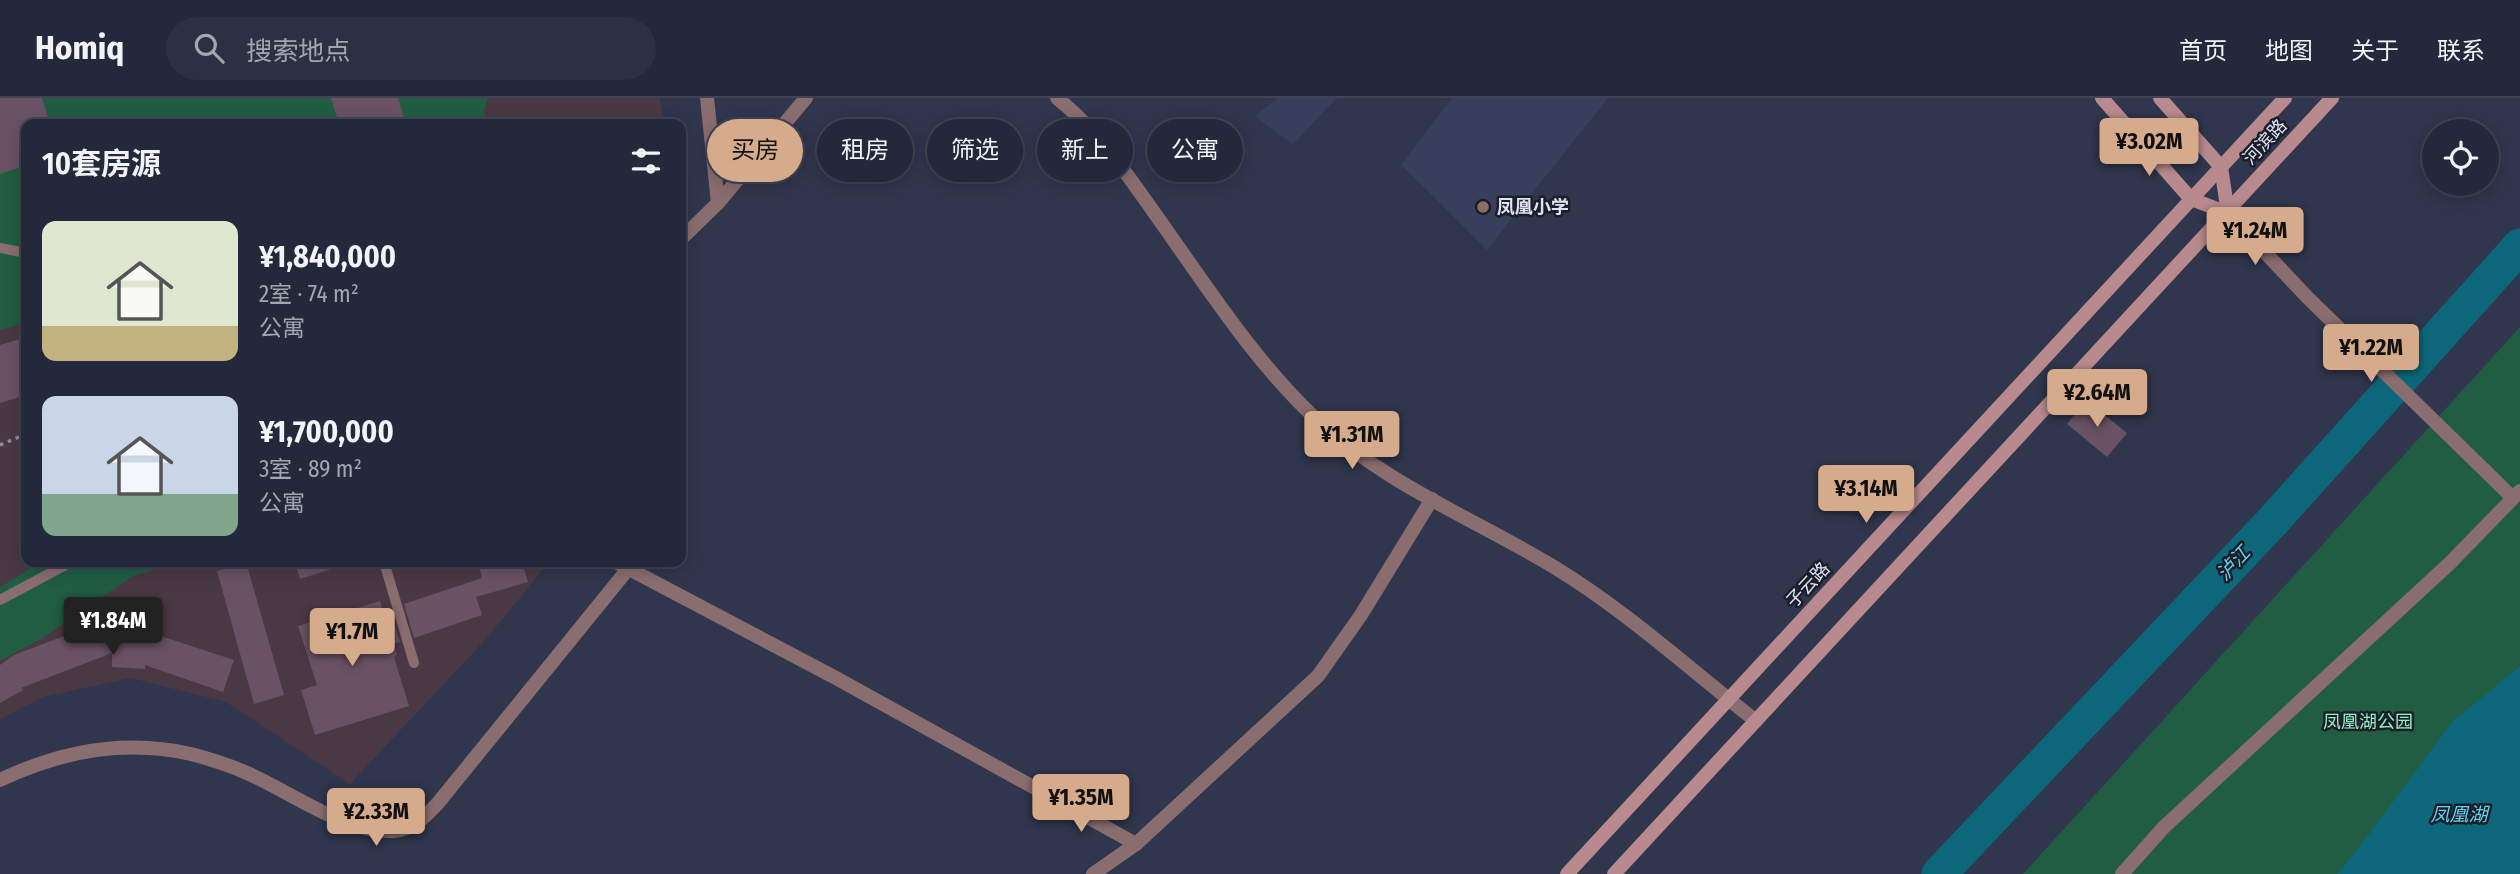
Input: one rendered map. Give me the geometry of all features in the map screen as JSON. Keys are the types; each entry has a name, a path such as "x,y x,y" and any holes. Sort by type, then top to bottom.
{"main road":[{"path":"2102,98 2191,199 2228,213"},
{"path":"2160,98 2221,167 2228,213"},
{"name":"河滨路","path":"2191,199 2285,98"},
{"name":"河滨路","path":"2228,213 2332,98"},
{"name":"子云路","path":"1567,874 2191,199"},
{"path":"1614,874 2228,213"}],"street":[{"path":"707,98 718,203"},
{"path":"686,234 718,203 806,98"},
{"path":"1057,98 1107,148 1248,342 1296,399 1333,435 1360,456 1581,584 1756,721"},
{"path":"2122,874 2164,827 2450,564 2517,494 2459,446 2307,297 2228,213"},
{"path":"1093,874 1136,844 1318,676 1361,615 1432,499"},
{"path":"0,780 47,760 74,753 124,746 156,749 189,754 246,772 357,826 374,830 402,830 424,818 438,803 620,567"},
{"path":"626,567 836,678 1136,844"}],"lane":[{"path":"0,248 21,252"},
{"path":"0,600 62,567"},
{"path":"385,567 414,663"}],"path":[{"path":"0,445 21,437"}],"shaded area":[{"path":"0,98 660,98 663,119 21,119 21,567 545,567 487,638 350,784 226,702 131,678 43,697 0,719"},
{"path":"1278,98 1337,98 1293,144 1254,116"},
{"name":"凤凰小学","path":"1452,98 1608,98 1487,250 1401,165"}],"green space":[{"path":"0,98 488,98 484,111 486,119 21,119 21,324 0,330"},
{"name":"凤凰湖公园","path":"2520,327 2520,874 2023,874"},
{"path":"33,567 163,567 133,576 44,637 0,661 0,587"}],"water":[{"name":"凤凰湖","path":"2520,666 2520,874 2337,874 2453,721"}],"building":[{"path":"0,98 42,98 48,119 21,119 21,167 0,174"},
{"path":"331,98 398,98 404,119 337,119"},
{"path":"21,339 21,397 0,403 0,345"},
{"path":"2086,400 2127,433 2107,457 2067,424"},
{"path":"230,567 247,567 284,695 254,704 217,571"},
{"path":"296,567 338,567 300,579"},
{"path":"479,567 524,567 528,582 476,597 482,615 414,638 404,604 482,578"},
{"path":"380,601 383,611 390,608 400,642 394,644 397,655 394,657 409,706 315,735 301,690 317,685 298,626"},
{"path":"109,619 234,660 223,692 145,665 145,669 112,667 112,653 21,688 23,690 0,703 0,665 14,655"}],"waterway":[{"name":"泸江","path":"1939,874 2271,523 2520,246"}],"place":[{"name":"凤凰小学","path":"1483,207"}]}
